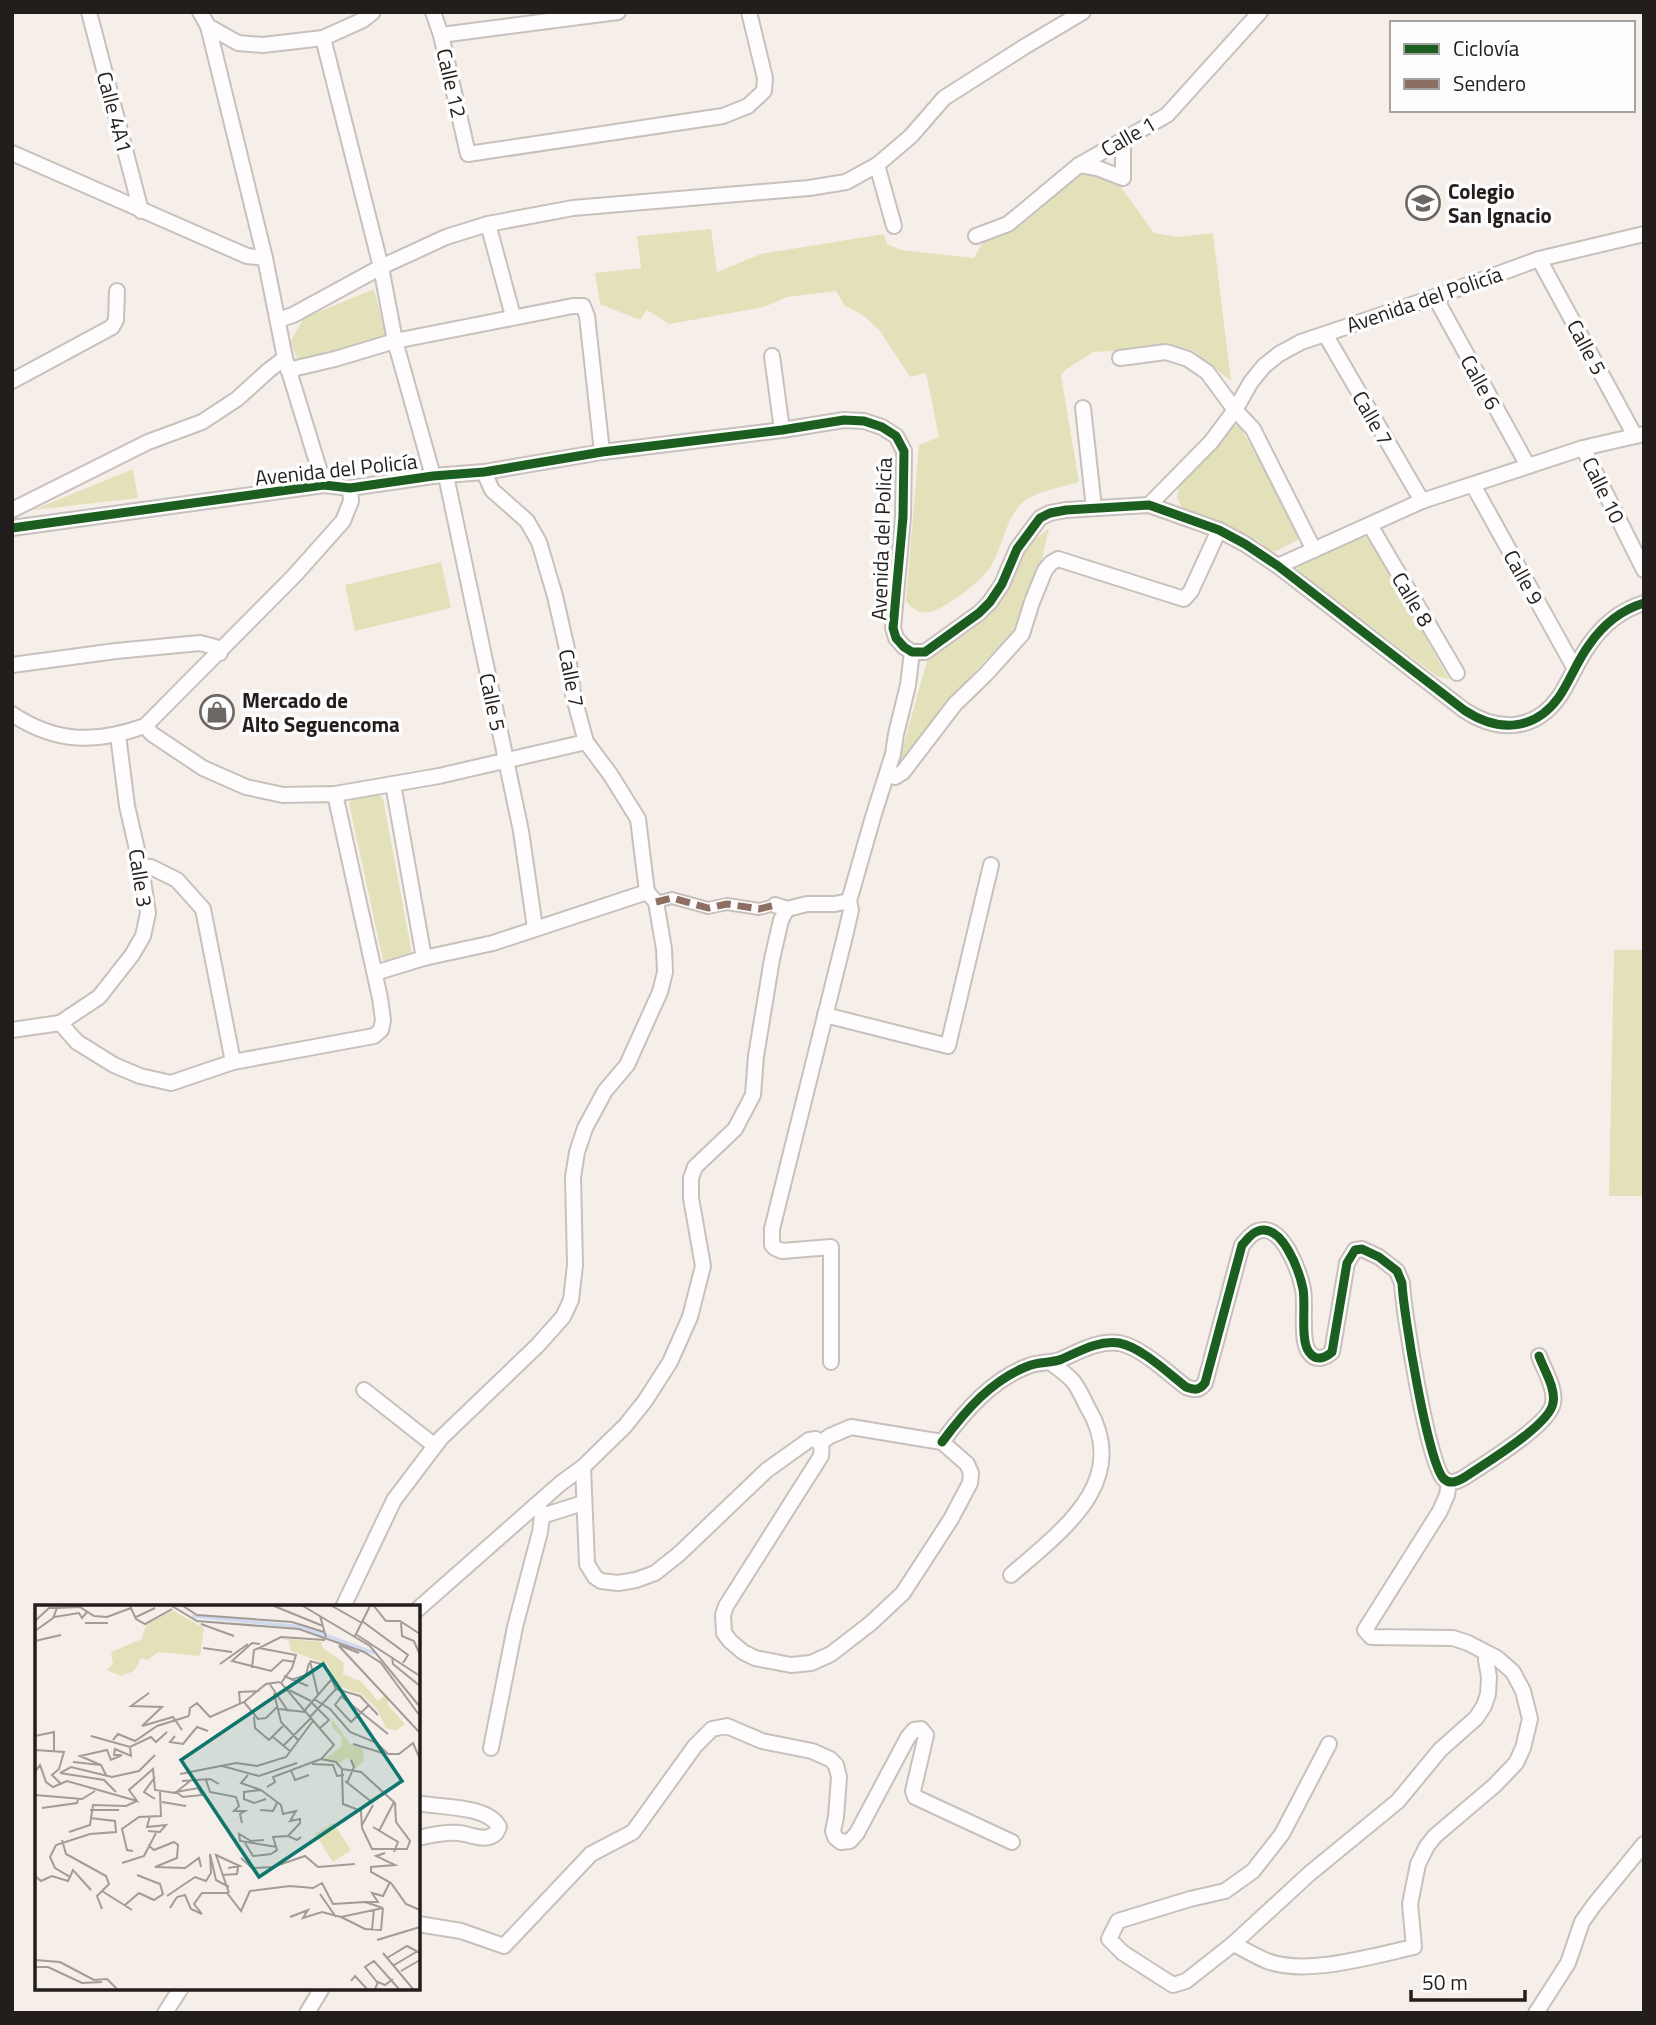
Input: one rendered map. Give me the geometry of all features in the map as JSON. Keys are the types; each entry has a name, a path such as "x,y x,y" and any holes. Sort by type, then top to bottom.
{"street":[{"name":"Calle 4A1","path":"89,12 141,211"},
{"path":"200,12 208,26 265,258 287,364 324,485"},
{"path":"208,26 237,43 263,45 323,38 373,12"},
{"name":"Calle 12","path":"433,12 441,35 468,154 723,116 748,106 764,91 765,78 749,12"},
{"path":"441,35 618,12"},
{"path":"278,320 293,316 381,267 446,237 488,224 573,208 809,188 846,182 877,165 911,136 944,98 1083,12"},
{"name":"Calle 1","path":"976,236 1008,224 1079,164 1167,115 1260,12"},
{"name":"Calle 5","path":"323,38 381,267 395,341 439,476 521,831 535,928"},
{"path":"1079,164 1123,178 1123,139"},
{"path":"12,153 247,256 265,258"},
{"path":"877,165 894,226"},
{"path":"488,224 513,316"},
{"name":"Avenida del Policía","path":"1149,505 1211,442 1235,410 1251,382 1264,366 1279,354 1301,342 1435,297 1539,258 1644,234"},
{"name":"Calle 5","path":"1539,258 1639,435"},
{"path":"12,381 112,327 116,320 117,291"},
{"name":"Calle 6","path":"1435,297 1528,466"},
{"path":"12,510 148,442 202,422 237,399 268,370 287,364 335,359 395,341 573,306 583,306 587,316 602,452"},
{"name":"Calle 7","path":"1325,334 1422,501"},
{"path":"1120,358 1166,352 1188,359 1207,372 1253,429 1314,550"},
{"path":"772,356 782,430"},
{"path":"1083,408 1094,508"},
{"name":"Avenida del Policía","path":"12,528 324,485 350,488 484,472 602,452 844,420 864,421 882,427 896,436 904,451 903,517 893,628 899,643 912,652"},
{"path":"1278,566 1422,501 1583,448 1639,435"},
{"name":"Calle 10","path":"1583,448 1644,570"},
{"name":"Calle 7","path":"344,1605 394,1500 435,1446 563,1317 571,1300 575,1265 573,1177 577,1152 586,1128 606,1091 627,1065 660,992 665,972 664,949 651,897 638,819 586,742 573,694 567,649 555,596 539,542 527,521 492,491 484,472"},
{"name":"Calle 9","path":"1473,485 1575,669"},
{"path":"12,714 24,722 57,735 91,739 118,735 145,726 220,653 343,521 351,501 350,488"},
{"path":"831,1362 831,1247 782,1251 775,1248 771,1239 850,910 849,901 887,775 908,685 912,652 925,652 990,602 1002,584 1017,550 1041,518 1050,513 1149,505 1219,530 1278,566 1464,710 1477,719 1495,725 1514,725 1532,720 1549,709 1601,630 1617,616 1644,603"},
{"name":"Calle 8","path":"1370,525 1457,673"},
{"path":"887,775 895,777 903,772 955,704 1022,634 1039,583 1051,563 1058,559 1184,599 1191,591 1219,530"},
{"path":"12,665 200,643 215,647 220,653"},
{"path":"145,726 152,734 203,768 246,788 283,795 335,794 506,761 586,742"},
{"name":"Calle 3","path":"12,1030 60,1023 99,997 132,955 143,936 148,913 127,806 118,735"},
{"path":"393,783 424,958"},
{"path":"60,1023 77,1042 114,1065 140,1076 171,1083 233,1062 374,1036 381,1030 383,1020 335,794"},
{"path":"825,1015 948,1046 991,865"},
{"path":"141,867 151,867 177,880 202,909 233,1062"},
{"path":"375,973 424,958 493,943 616,903 651,897 672,898 708,908 727,904 759,909 849,901"},
{"path":"420,1607 540,1510 625,1426 670,1362 690,1317 703,1266 691,1198 691,1178 695,1167 735,1129 753,1095 756,1056 781,920 781,907"},
{"path":"942,1442 959,1419 997,1382 1034,1364 1051,1363 1103,1342 1132,1347 1186,1387 1194,1390 1201,1388 1205,1383 1242,1245 1251,1234 1258,1231 1272,1232 1289,1252 1303,1290 1307,1350 1320,1359 1332,1352 1347,1263 1355,1250 1362,1248 1397,1271 1402,1283 1416,1383 1435,1460 1442,1478 1449,1482 1457,1482 1465,1477 1546,1418 1553,1403 1553,1391 1539,1356"},
{"path":"1011,1575 1061,1531 1080,1510 1098,1476 1102,1461 1099,1432 1093,1416 1072,1381 1051,1363"},
{"path":"364,1390 435,1446"},
{"path":"583,1467 587,1564 590,1572 601,1581 618,1583 655,1573 679,1554 767,1470 798,1446 816,1439 822,1447 821,1456 726,1606 723,1615 724,1633 743,1652 755,1658 790,1665 811,1662 831,1654 871,1623 902,1593 951,1518 970,1483 971,1473 967,1464 942,1442 851,1427 820,1443"},
{"path":"1233,1944 1269,1962 1301,1967 1413,1947 1410,1904 1418,1864 1427,1846 1516,1763 1523,1748 1530,1719 1523,1690 1513,1672 1488,1653 1452,1638 1384,1639 1371,1637 1365,1630 1440,1511 1449,1482"},
{"path":"540,1510 583,1503"},
{"path":"491,1748 515,1626 540,1532 540,1510"},
{"path":"1329,1744 1282,1834 1253,1871 1225,1891 1118,1921 1109,1939 1123,1953 1173,1985 1186,1981 1233,1944 1310,1874 1398,1801 1440,1750 1476,1718 1488,1694 1488,1653"},
{"path":"420,1924 461,1931 504,1946 591,1854 633,1832 695,1746 712,1729 727,1726 762,1741 812,1751 830,1759 836,1765 839,1791 833,1831 841,1842 850,1842 858,1833 908,1737 914,1730 921,1729 926,1735 913,1791 915,1797 1012,1842"},
{"path":"420,1803 486,1814 499,1828 496,1833 486,1838 458,1833 420,1838"},
{"path":"1536,2013 1568,1963 1582,1922 1644,1844"},
{"path":"165,2013 180,1990"},
{"path":"307,2013 321,1990"}],"shaded area":[{"path":"1099,160 1121,168 1113,176 1154,233 1178,237 1213,233 1231,381 1194,351 1180,347 1093,352 1065,370 1061,376 1079,482 1042,492 1023,502 1012,516 988,570 954,600 936,610 922,612 906,601 919,445 939,437 926,373 910,377 880,331 863,315 845,306 836,291 787,297 764,307 669,324 647,310 640,320 600,304 595,273 641,268 637,236 711,229 717,272 761,254 884,234 887,244 901,250 974,258 993,233"},
{"path":"374,289 387,339 299,362 290,342 304,318"},
{"path":"1229,426 1241,428 1299,532 1298,540 1276,551 1270,551 1257,540 1212,519 1190,514 1183,509 1177,498 1179,481"},
{"path":"133,469 138,498 33,510"},
{"path":"1049,528 1036,584 1023,616 898,765 927,661 983,621 1007,592 1017,562 1026,547"},
{"path":"1360,535 1370,539 1449,679 1438,677 1301,574 1296,567 1298,560"},
{"path":"441,562 451,608 355,631 345,585"},
{"path":"379,794 383,799 412,954 408,959 391,964 383,960 349,803 354,798"},
{"path":"1614,950 1644,950 1644,1196 1609,1196"}],"marked path":[{"path":"656,902 672,898 708,908 727,904 759,909 775,905"}],"cycle path":[{"path":"12,528 324,485 350,488 484,472 602,452 844,420 864,421 882,427 896,436 904,451 903,517 893,628 896,638 912,652 925,652 979,613 1002,584 1017,549 1040,518 1066,510 1149,505 1219,530 1278,566 1464,710 1502,725 1527,722 1549,709 1600,631 1620,614 1644,603"},
{"path":"942,1442 970,1407 1004,1378 1031,1365 1058,1360 1097,1345 1112,1342 1127,1345 1154,1361 1186,1387 1201,1387 1205,1383 1242,1245 1258,1231 1267,1230 1275,1234 1293,1260 1303,1289 1306,1347 1318,1358 1332,1352 1347,1263 1355,1250 1362,1249 1379,1257 1397,1271 1402,1283 1424,1418 1438,1468 1447,1481 1460,1480 1500,1454 1529,1433 1549,1412 1553,1403 1553,1391 1539,1356"}],"place":[{"name":"Colegio San Ignacio","path":"1423,203"},
{"name":"Mercado de Alto Seguencoma","path":"217,712"}]}
